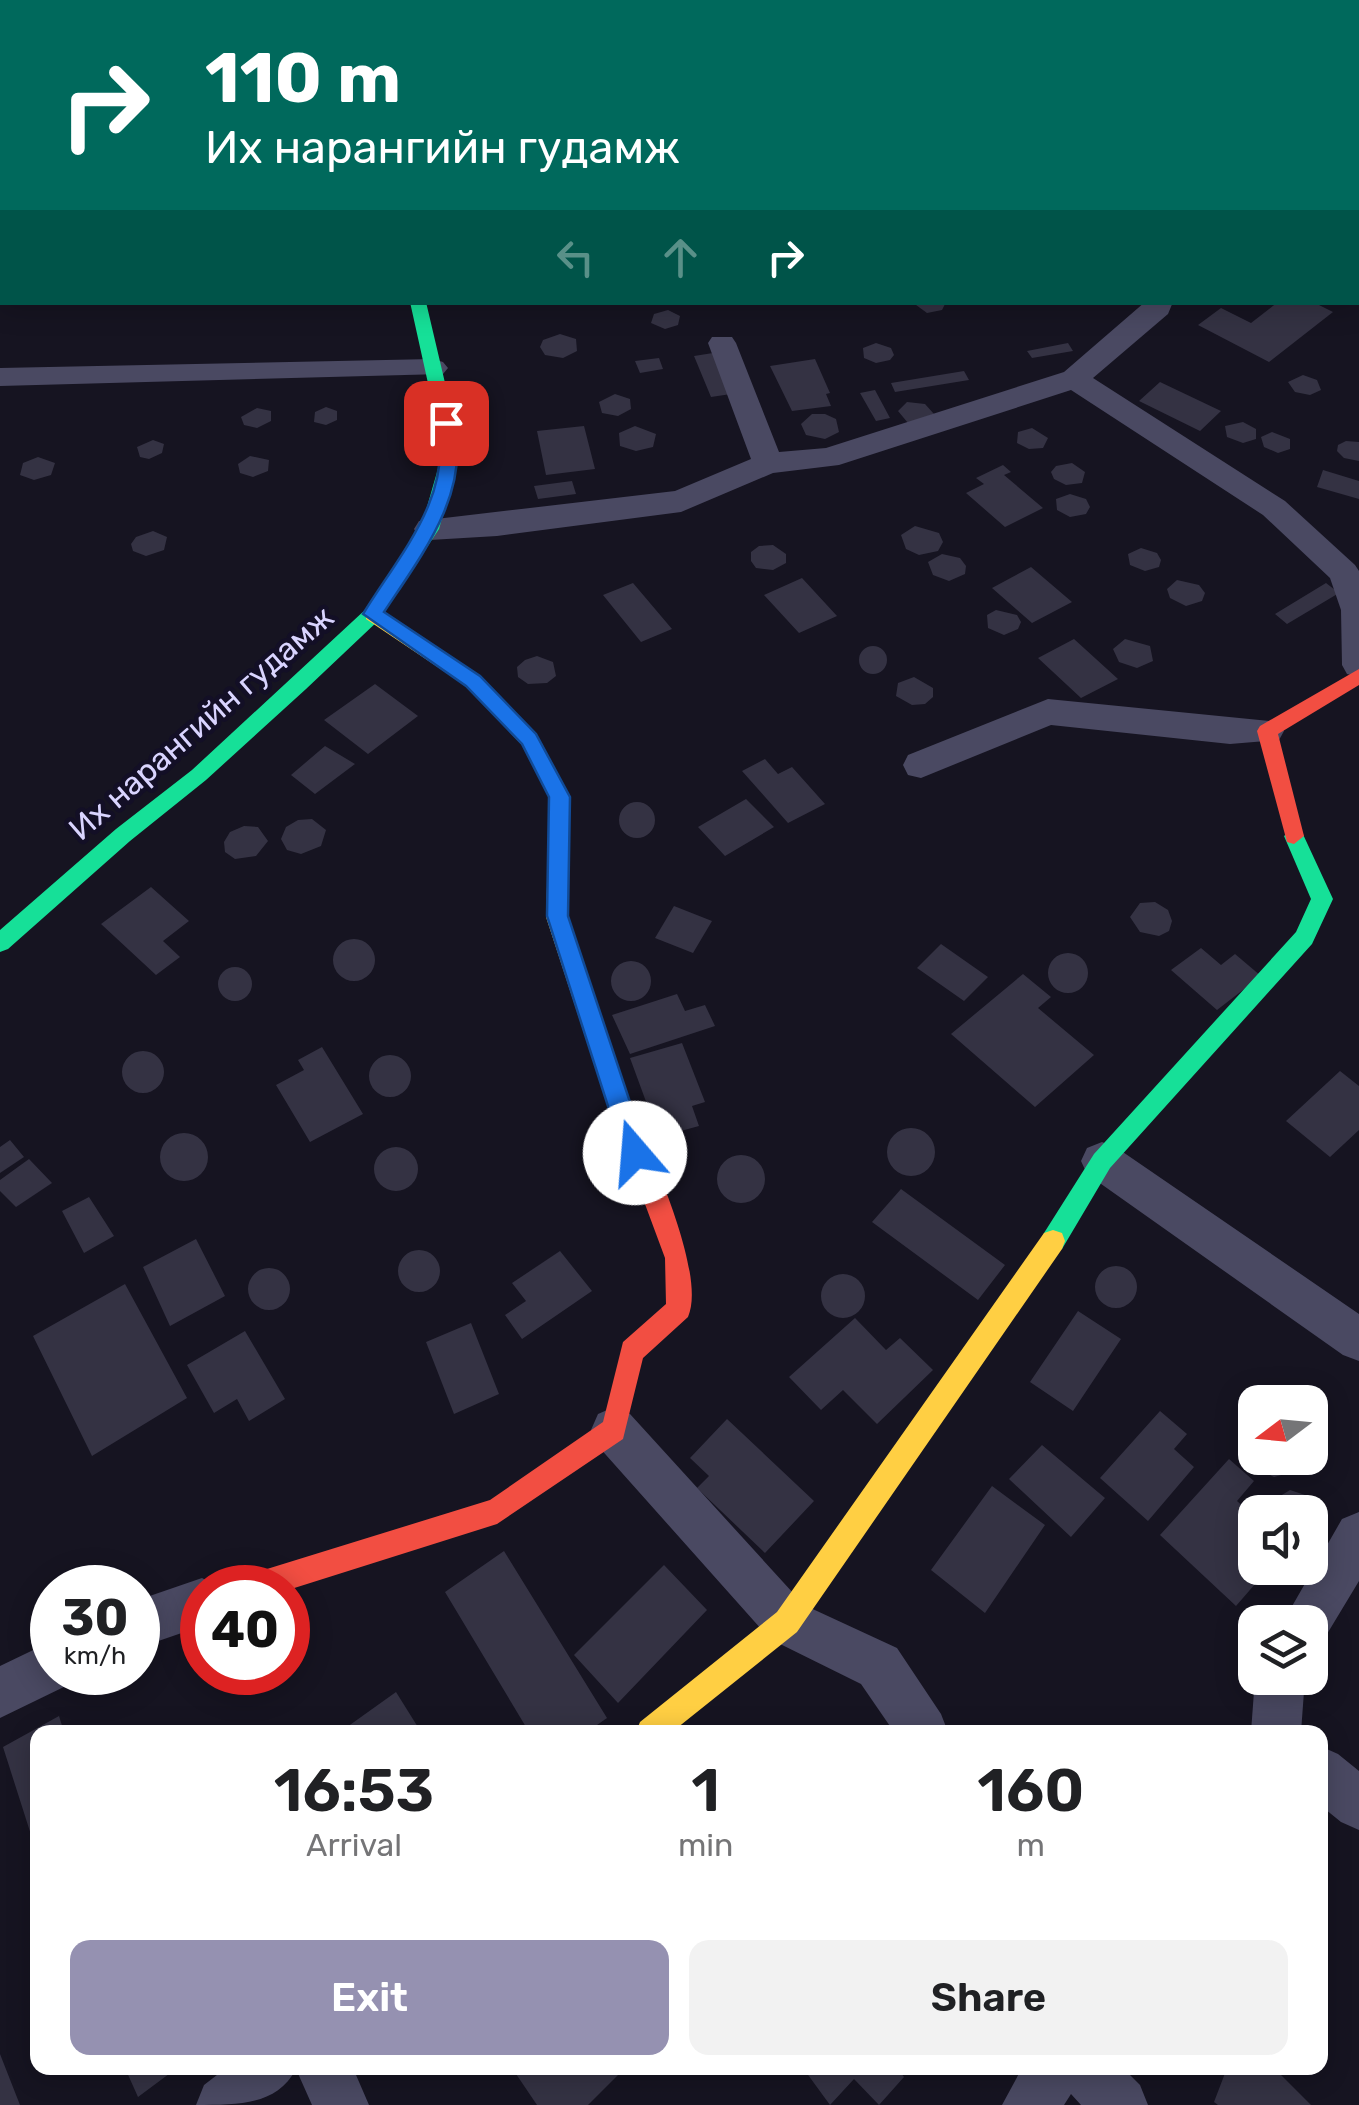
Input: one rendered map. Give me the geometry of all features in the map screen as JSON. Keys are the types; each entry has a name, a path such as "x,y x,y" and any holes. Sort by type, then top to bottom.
{"street":[{"name":"Их нарангийн гудамж","path":"0,944 199,775 373,614 430,529 452,451 419,305"},
{"path":"430,529 517,523 681,502 768,462 828,458 1074,379 1159,305"},
{"path":"722,343 768,462"},
{"path":"0,377 433,368"},
{"path":"1074,379 1274,508 1352,570 1358,610 1359,665"},
{"path":"310,1570 497,1511 614,1430 632,1351 679,1309 677,1258 635,1153 558,916 560,797 529,740 473,681 373,614"},
{"path":"921,765 1048,712 1230,732 1267,730 1359,676"},
{"path":"659,1725 786,1622 1044,1256 1102,1161 1304,938 1322,899 1298,857 1282,807 1267,730"},
{"path":"1102,1161 1359,1340"},
{"path":"614,1430 786,1622 879,1666 918,1725"},
{"path":"1317,1605 1359,1536"},
{"path":"0,1692 30,1677"},
{"path":"1277,1725 1279,1695"},
{"path":"1328,1779 1359,1804"},
{"path":"224,2105 260,2075"},
{"path":"327,2075 341,2105"},
{"path":"1030,2105 1051,2075"},
{"path":"1092,2075 1120,2105"}],"building":[{"path":"916,305 944,305 942,310 927,313"},
{"path":"1274,305 1319,305 1333,312 1269,362 1198,325 1221,308 1251,323"},
{"path":"668,310 680,316 678,325 665,329 651,323 654,314"},
{"path":"560,334 576,339 577,351 563,358 545,355 540,347 543,340"},
{"path":"876,343 891,348 894,355 890,360 876,363 864,358 863,348"},
{"path":"1068,343 1073,351 1032,358 1027,351"},
{"path":"713,353 731,394 711,397 694,356"},
{"path":"659,358 663,369 640,373 635,361"},
{"path":"815,359 830,393 826,394 831,406 792,411 770,366"},
{"path":"964,371 969,380 895,392 891,383"},
{"path":"1303,375 1317,380 1321,390 1310,395 1295,392 1288,382"},
{"path":"1160,382 1221,411 1200,431 1139,401"},
{"path":"875,390 890,418 876,421 860,393"},
{"path":"615,394 630,399 631,409 618,416 602,413 599,402"},
{"path":"907,402 925,404 934,414 908,423 898,411"},
{"path":"326,407 337,411 337,420 326,425 314,422 315,412"},
{"path":"257,408 271,411 271,421 257,428 244,425 241,417"},
{"path":"812,414 836,419 839,432 825,439 806,435 801,424"},
{"path":"1243,422 1256,429 1256,439 1243,443 1227,437 1225,426"},
{"path":"584,426 595,469 546,475 537,431"},
{"path":"635,426 656,434 653,447 636,451 620,446 619,433"},
{"path":"1032,428 1048,438 1043,448 1029,449 1017,443 1018,432"},
{"path":"1272,432 1290,439 1290,449 1278,453 1264,447 1261,437"},
{"path":"153,440 164,444 162,453 149,459 140,457 137,447"},
{"path":"1359,442 1359,461 1344,458 1337,451 1338,445"},
{"path":"250,456 269,460 268,471 253,477 240,473 238,464"},
{"path":"38,457 55,463 51,475 34,480 20,475 23,463"},
{"path":"1072,463 1085,472 1082,483 1066,485 1054,479 1051,472 1056,466"},
{"path":"1003,465 1011,472 1004,475 1043,508 1005,527 966,493 984,484 976,478"},
{"path":"1323,470 1359,481 1359,499 1317,487"},
{"path":"572,481 576,494 538,499 534,486"},
{"path":"1070,494 1086,499 1090,507 1086,514 1070,517 1057,510 1056,499"},
{"path":"915,526 939,533 943,542 938,551 919,555 906,549 901,535"},
{"path":"153,531 167,537 164,550 146,556 133,551 131,544 136,537"},
{"path":"773,545 786,554 786,563 773,570 756,568 751,552 759,546"},
{"path":"1141,548 1157,553 1159,567 1145,571 1130,565 1128,554"},
{"path":"942,554 960,558 966,566 965,574 949,581 933,575 928,562"},
{"path":"1031,567 1072,602 1032,623 992,588"},
{"path":"802,578 837,616 799,633 764,595"},
{"path":"1177,580 1199,585 1205,593 1202,601 1186,606 1170,598 1167,589"},
{"path":"633,583 672,629 641,642 603,595"},
{"path":"1326,583 1339,593 1287,624 1275,614"},
{"path":"996,610 1017,615 1021,622 1018,629 1004,635 988,628 987,615"},
{"path":"1074,639 1118,679 1081,698 1038,658"},
{"path":"1125,639 1150,646 1153,661 1137,668 1119,662 1113,649"},
{"path":"873,646 883,650 887,660 883,670 873,674 863,670 859,660 863,650"},
{"path":"537,656 553,662 556,676 547,683 528,684 518,677 517,667"},
{"path":"914,677 933,688 933,697 925,704 912,705 896,696 898,683"},
{"path":"375,684 418,716 368,754 324,720"},
{"path":"325,746 355,764 315,794 291,775"},
{"path":"765,759 778,774 792,767 825,804 788,823 742,771"},
{"path":"746,799 774,827 725,856 698,827"},
{"path":"637,802 650,807 655,820 650,833 637,838 624,833 619,820 624,807"},
{"path":"312,819 326,830 321,846 301,854 287,850 281,839 286,827 298,820"},
{"path":"244,826 258,827 268,841 256,856 235,859 225,852 224,842 230,832"},
{"path":"151,887 189,921 163,941 180,957 156,975 101,924"},
{"path":"1155,902 1168,910 1172,921 1169,931 1159,936 1140,932 1130,917 1140,903"},
{"path":"674,906 712,921 693,953 655,938"},
{"path":"354,939 369,945 375,960 369,975 354,981 339,975 333,960 339,945"},
{"path":"941,944 988,977 964,1001 917,968"},
{"path":"1201,948 1221,965 1235,954 1261,976 1217,1010 1171,970"},
{"path":"1068,953 1082,959 1088,973 1082,987 1068,993 1054,987 1048,973 1054,959"},
{"path":"631,961 645,967 651,981 645,995 631,1001 617,995 611,981 617,967"},
{"path":"235,967 247,972 252,984 247,996 235,1001 223,996 218,984 223,972"},
{"path":"1023,974 1051,997 1038,1008 1094,1055 1035,1107 951,1034"},
{"path":"677,994 685,1011 705,1005 715,1026 630,1054 612,1015"},
{"path":"682,1043 705,1102 692,1106 699,1126 659,1137 630,1058"},
{"path":"322,1047 363,1114 310,1142 276,1085 304,1070 298,1060"},
{"path":"143,1051 158,1057 164,1072 158,1087 143,1093 128,1087 122,1072 128,1057"},
{"path":"390,1055 405,1061 411,1076 405,1091 390,1097 375,1091 369,1076 375,1061"},
{"path":"1340,1071 1359,1086 1359,1130 1330,1157 1286,1121"},
{"path":"911,1128 928,1135 935,1152 928,1169 911,1176 894,1169 887,1152 894,1135"},
{"path":"184,1133 201,1140 208,1157 201,1174 184,1181 167,1174 160,1157 167,1140"},
{"path":"10,1140 24,1157 0,1173 0,1147"},
{"path":"396,1147 412,1153 418,1169 412,1185 396,1191 380,1185 374,1169 380,1153"},
{"path":"741,1155 758,1162 765,1179 758,1196 741,1203 724,1196 717,1179 724,1162"},
{"path":"29,1159 52,1183 16,1207 0,1191 0,1180"},
{"path":"901,1189 1005,1265 978,1300 872,1222"},
{"path":"89,1197 114,1236 84,1253 62,1211"},
{"path":"196,1239 225,1296 170,1326 143,1267"},
{"path":"419,1250 434,1256 440,1271 434,1286 419,1292 404,1286 398,1271 404,1256"},
{"path":"560,1251 592,1291 522,1339 505,1315 526,1301 512,1283"},
{"path":"1116,1266 1131,1272 1137,1287 1131,1302 1116,1308 1101,1302 1095,1287 1101,1272"},
{"path":"269,1268 284,1274 290,1289 284,1304 269,1310 254,1304 248,1289 254,1274"},
{"path":"843,1274 859,1280 865,1296 859,1312 843,1318 827,1312 821,1296 827,1280"},
{"path":"125,1284 187,1398 92,1456 33,1336"},
{"path":"1078,1311 1121,1339 1073,1411 1030,1382"},
{"path":"855,1318 886,1350 900,1338 933,1370 877,1424 843,1390 821,1410 789,1377"},
{"path":"471,1323 499,1394 454,1414 426,1342"},
{"path":"245,1331 285,1399 249,1421 237,1399 214,1413 187,1365"},
{"path":"1160,1411 1187,1434 1174,1449 1194,1467 1148,1521 1100,1478"},
{"path":"727,1419 814,1501 765,1553 697,1488 709,1476 690,1458"},
{"path":"1042,1445 1105,1498 1071,1537 1009,1479"},
{"path":"1229,1459 1238,1467 1238,1475 1247,1475 1254,1481 1238,1495 1237,1501 1238,1585 1254,1585 1236,1606 1160,1535"},
{"path":"992,1486 1045,1525 985,1613 931,1570"},
{"path":"504,1551 607,1718 597,1725 525,1725 445,1592"},
{"path":"664,1565 707,1610 618,1703 574,1655"},
{"path":"396,1692 417,1725 350,1725"},
{"path":"59,1716 62,1725 43,1725"},
{"path":"30,1732 30,1832 3,1747"},
{"path":"0,2054 20,2105 0,2105"},
{"path":"128,2075 168,2075 138,2097"},
{"path":"517,2075 618,2075 588,2105 537,2105"},
{"path":"808,2075 904,2077 879,2105 854,2079 830,2105"},
{"path":"1224,2075 1281,2075 1311,2105 1218,2105 1214,2102"}],"traffic: fast":[{"path":"0,943 123,835 199,775 299,684 373,614 404,569 430,529 452,451 419,305"},
{"path":"1053,1241 1102,1161 1304,938 1322,899 1294,836"}],"traffic: slow":[{"path":"373,614 473,681 529,740 560,797 557,917 614,1091"},
{"path":"659,1725 787,1622 1053,1241"}],"traffic: jam":[{"path":"1294,836 1267,731 1359,676"},
{"path":"310,1570 497,1511 614,1430 632,1351 679,1309 677,1258 614,1091"}],"route":[{"path":"446,423 452,451 430,529 373,614 473,681 529,740 560,797 558,916 635,1153"}]}
